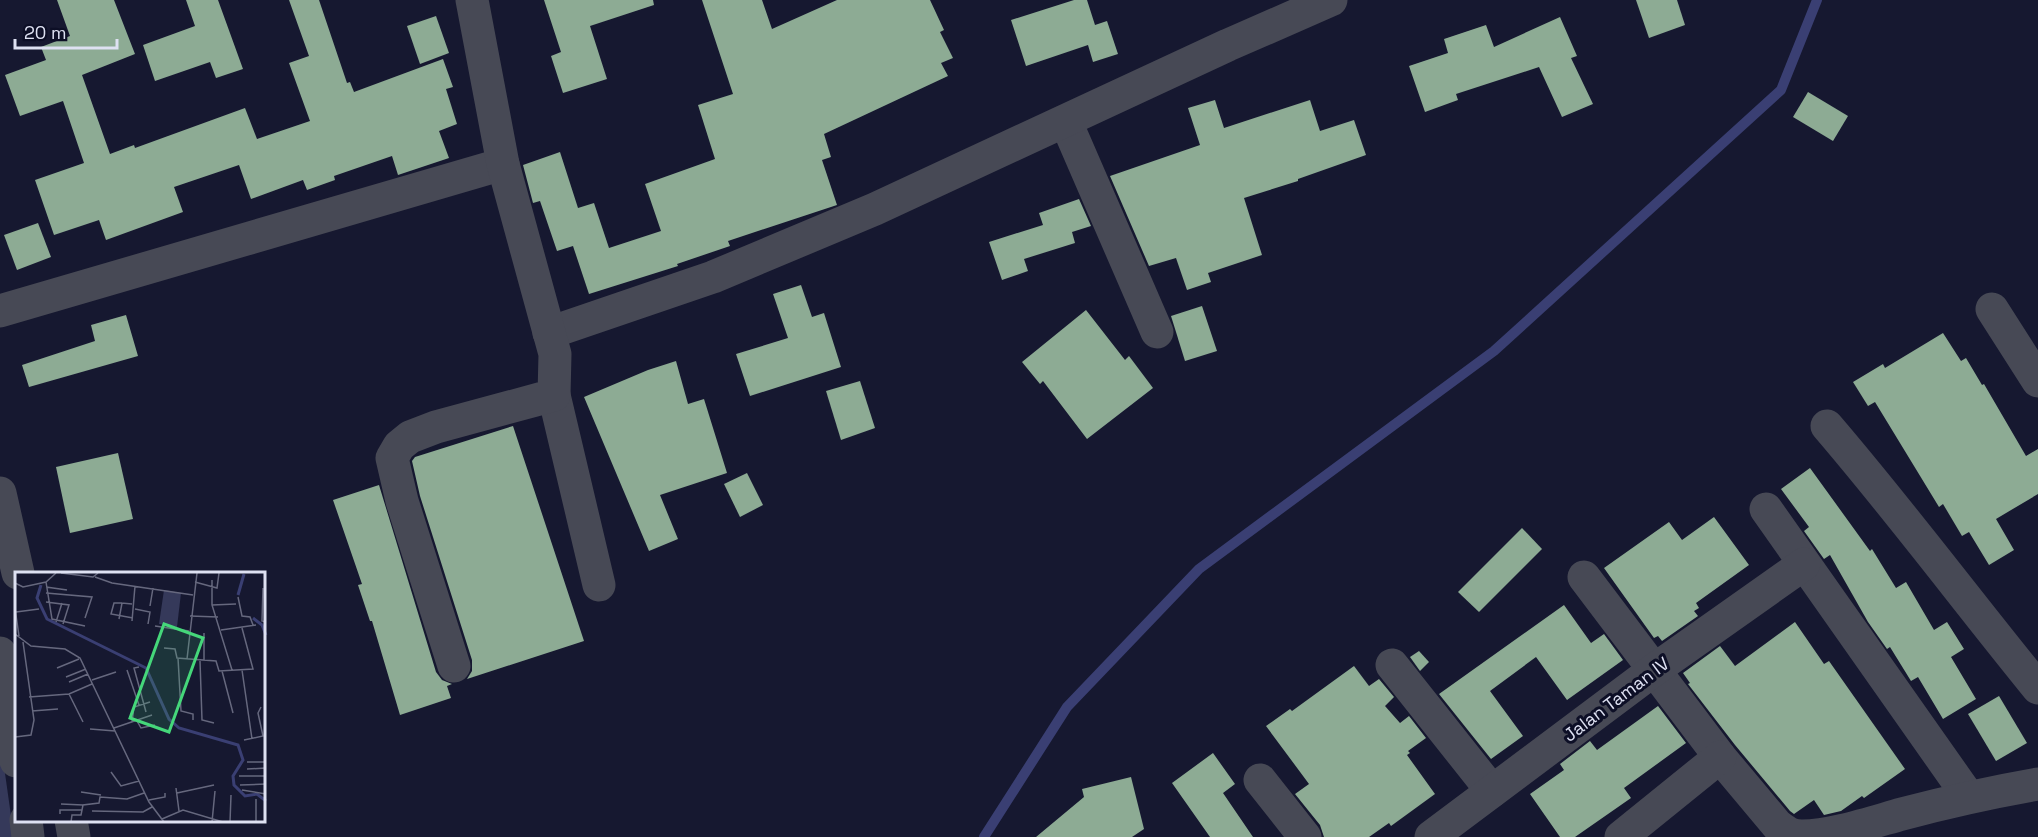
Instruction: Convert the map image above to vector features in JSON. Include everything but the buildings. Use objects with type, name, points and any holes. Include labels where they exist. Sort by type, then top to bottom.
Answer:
[{"type":"street","points":[[472,0],[503,164],[555,354],[554,395],[599,585]]},
{"type":"street","points":[[549,333],[713,277],[875,209],[1228,45],[1331,0]]},
{"type":"street","points":[[1066,122],[1158,332]]},
{"type":"street","points":[[0,311],[503,164]]},
{"type":"street","points":[[1992,309],[2038,381]]},
{"type":"street","points":[[454,666],[402,501],[392,458],[399,446],[410,437],[436,427],[554,395]]},
{"type":"street","points":[[1827,426],[1887,496],[1962,596],[2038,688]]},
{"type":"street","points":[[0,493],[18,572]]},
{"type":"street","points":[[1766,508],[1968,796]]},
{"type":"street","name":"Jalan Taman IV","points":[[1431,837],[1654,670],[1804,564]]},
{"type":"street","points":[[1584,576],[1720,757],[1777,825],[1788,834],[1803,836],[1844,829],[1968,796],[2038,784]]},
{"type":"street","points":[[0,653],[15,754]]},
{"type":"street","points":[[1392,665],[1492,791]]},
{"type":"street","points":[[1621,837],[1720,757]]},
{"type":"street","points":[[1260,780],[1305,837]]},
{"type":"street","points":[[26,822],[28,837]]},
{"type":"street","points":[[71,822],[74,837]]},
{"type":"shaded area","points":[[0,738],[14,837],[0,837]]},
{"type":"waterway","points":[[984,837],[1067,707],[1199,569],[1494,351],[1781,90],[1817,0]]}]
